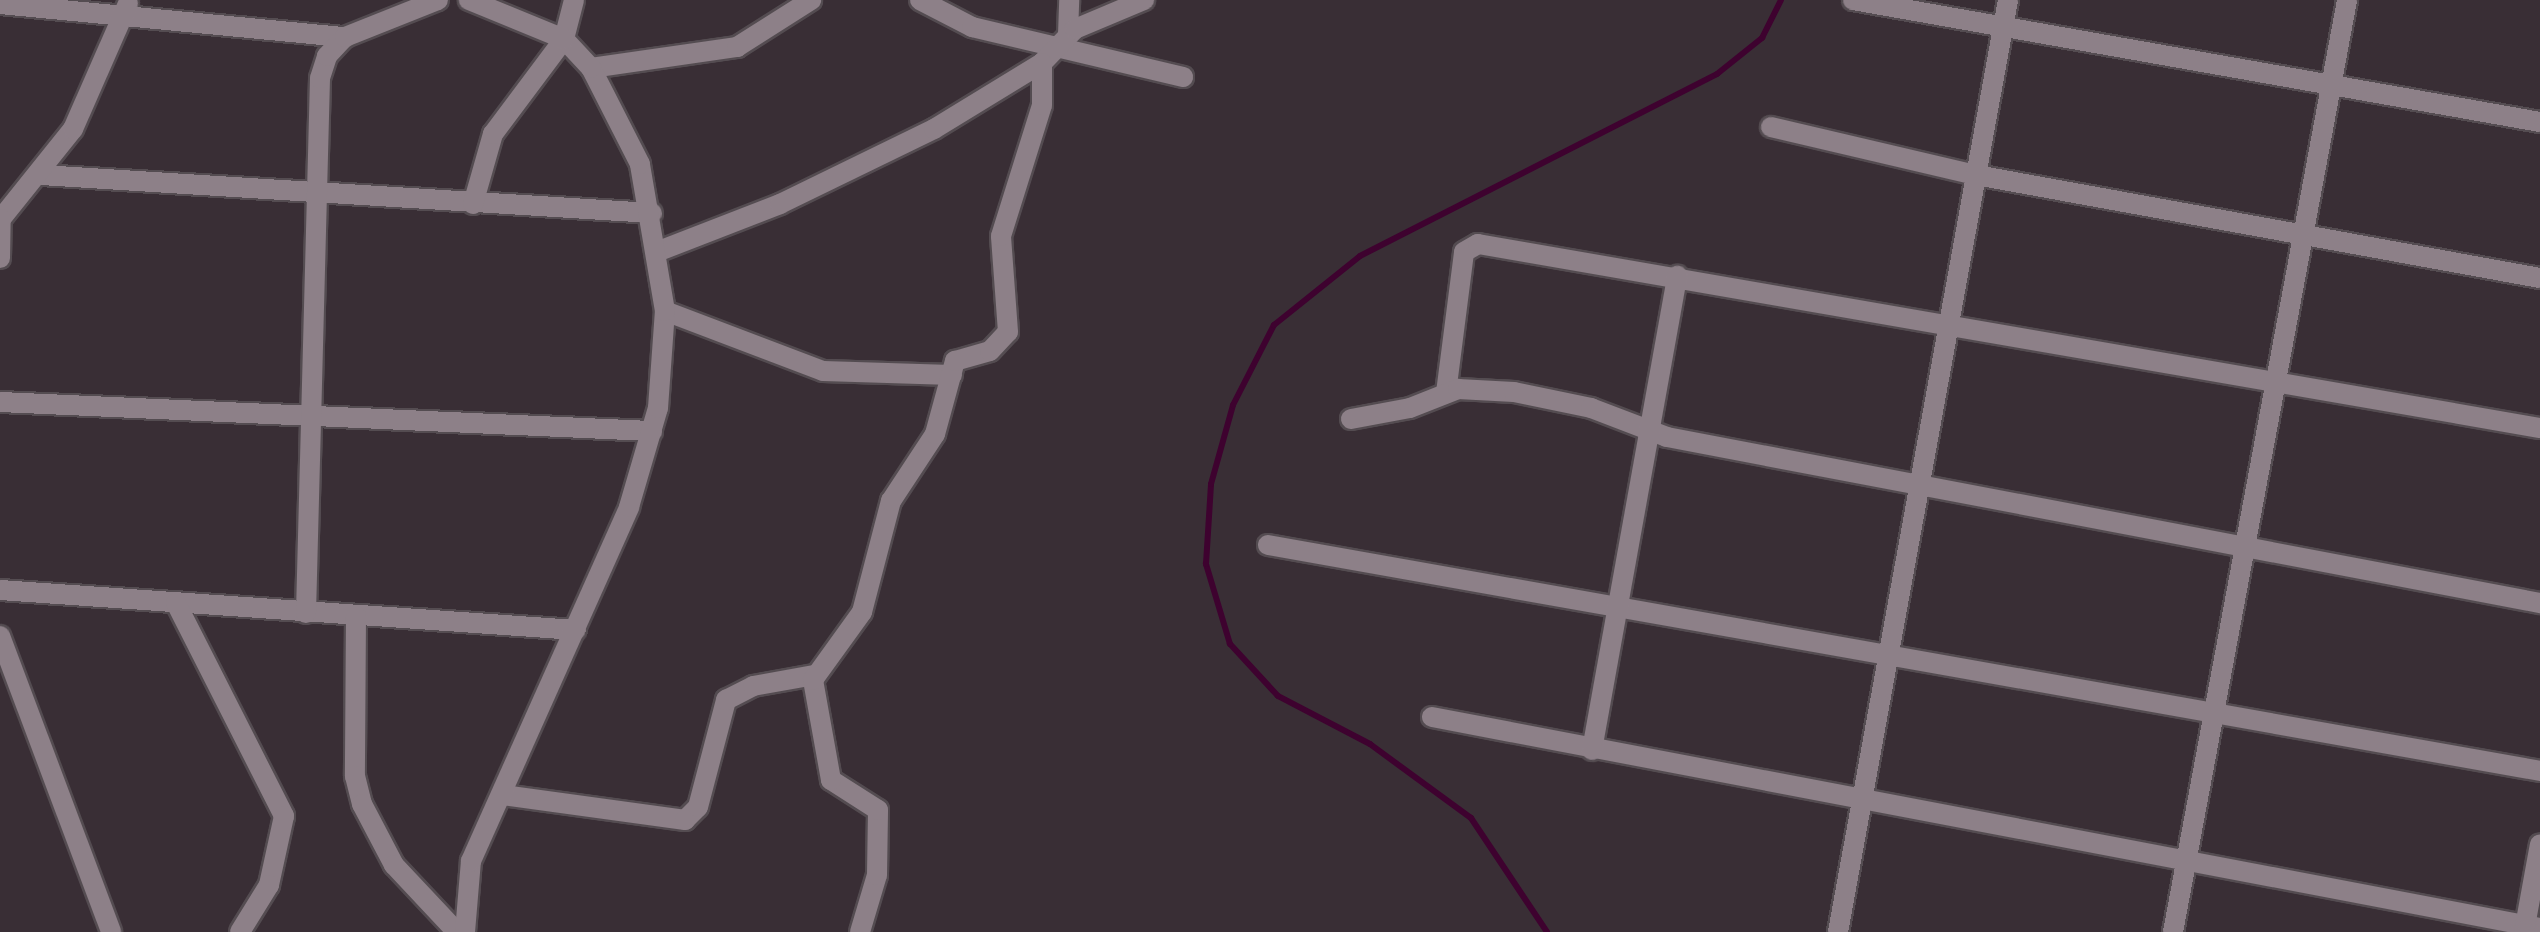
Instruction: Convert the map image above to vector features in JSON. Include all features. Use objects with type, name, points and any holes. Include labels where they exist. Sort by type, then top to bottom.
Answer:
[{"type":"street","points":[[0,4],[127,7],[345,37],[438,0]]},
{"type":"street","points":[[465,932],[467,875],[609,560],[652,431],[665,311],[659,251],[640,164],[591,68],[564,39],[469,0]]},
{"type":"street","points":[[473,204],[493,134],[564,39],[574,0]]},
{"type":"street","points":[[591,68],[737,47],[811,0]]},
{"type":"street","points":[[920,0],[972,27],[1064,39],[1183,77]]},
{"type":"street","points":[[1064,39],[1069,0]]},
{"type":"street","points":[[659,251],[873,160],[1042,63],[1064,39],[1144,0]]},
{"type":"street","points":[[1853,0],[2540,122]]},
{"type":"street","points":[[1838,932],[1859,800],[2008,0]]},
{"type":"street","points":[[2173,932],[2347,0]]},
{"type":"street","points":[[0,258],[1,219],[41,175],[73,129],[127,7]]},
{"type":"street","points":[[306,613],[314,412],[320,78],[345,37]]},
{"type":"street","points":[[860,932],[877,875],[878,810],[831,780],[818,733],[815,675],[862,612],[891,501],[935,434],[957,358],[990,351],[1008,332],[1001,236],[1042,105],[1042,63]]},
{"type":"street","points":[[1771,127],[1976,175],[2540,278]]},
{"type":"street","points":[[41,175],[318,197],[652,213]]},
{"type":"street","points":[[1446,393],[1468,245],[1677,276],[2540,428]]},
{"type":"street","points":[[1592,750],[1677,276]]},
{"type":"street","points":[[665,311],[823,371],[952,375]]},
{"type":"street","points":[[1351,419],[1446,393],[1514,392],[1591,408],[1649,432],[2540,603]]},
{"type":"street","points":[[0,402],[314,412],[652,431]]},
{"type":"street","points":[[1268,545],[1887,650],[2540,771]]},
{"type":"street","points":[[0,590],[576,630]]},
{"type":"street","points":[[176,603],[284,816],[269,885],[240,932]]},
{"type":"street","points":[[356,616],[355,776],[362,804],[394,865],[457,932]]},
{"type":"street","points":[[0,636],[111,932]]},
{"type":"street","points":[[503,795],[685,820],[698,807],[726,700],[753,686],[815,675]]},
{"type":"street","points":[[1432,717],[2530,928],[2540,844]]},
{"type":"waterway","points":[[1547,932],[1471,818],[1370,744],[1278,696],[1230,644],[1206,564],[1211,484],[1233,405],[1274,325],[1360,256],[1717,74],[1762,38],[1781,0]]}]
